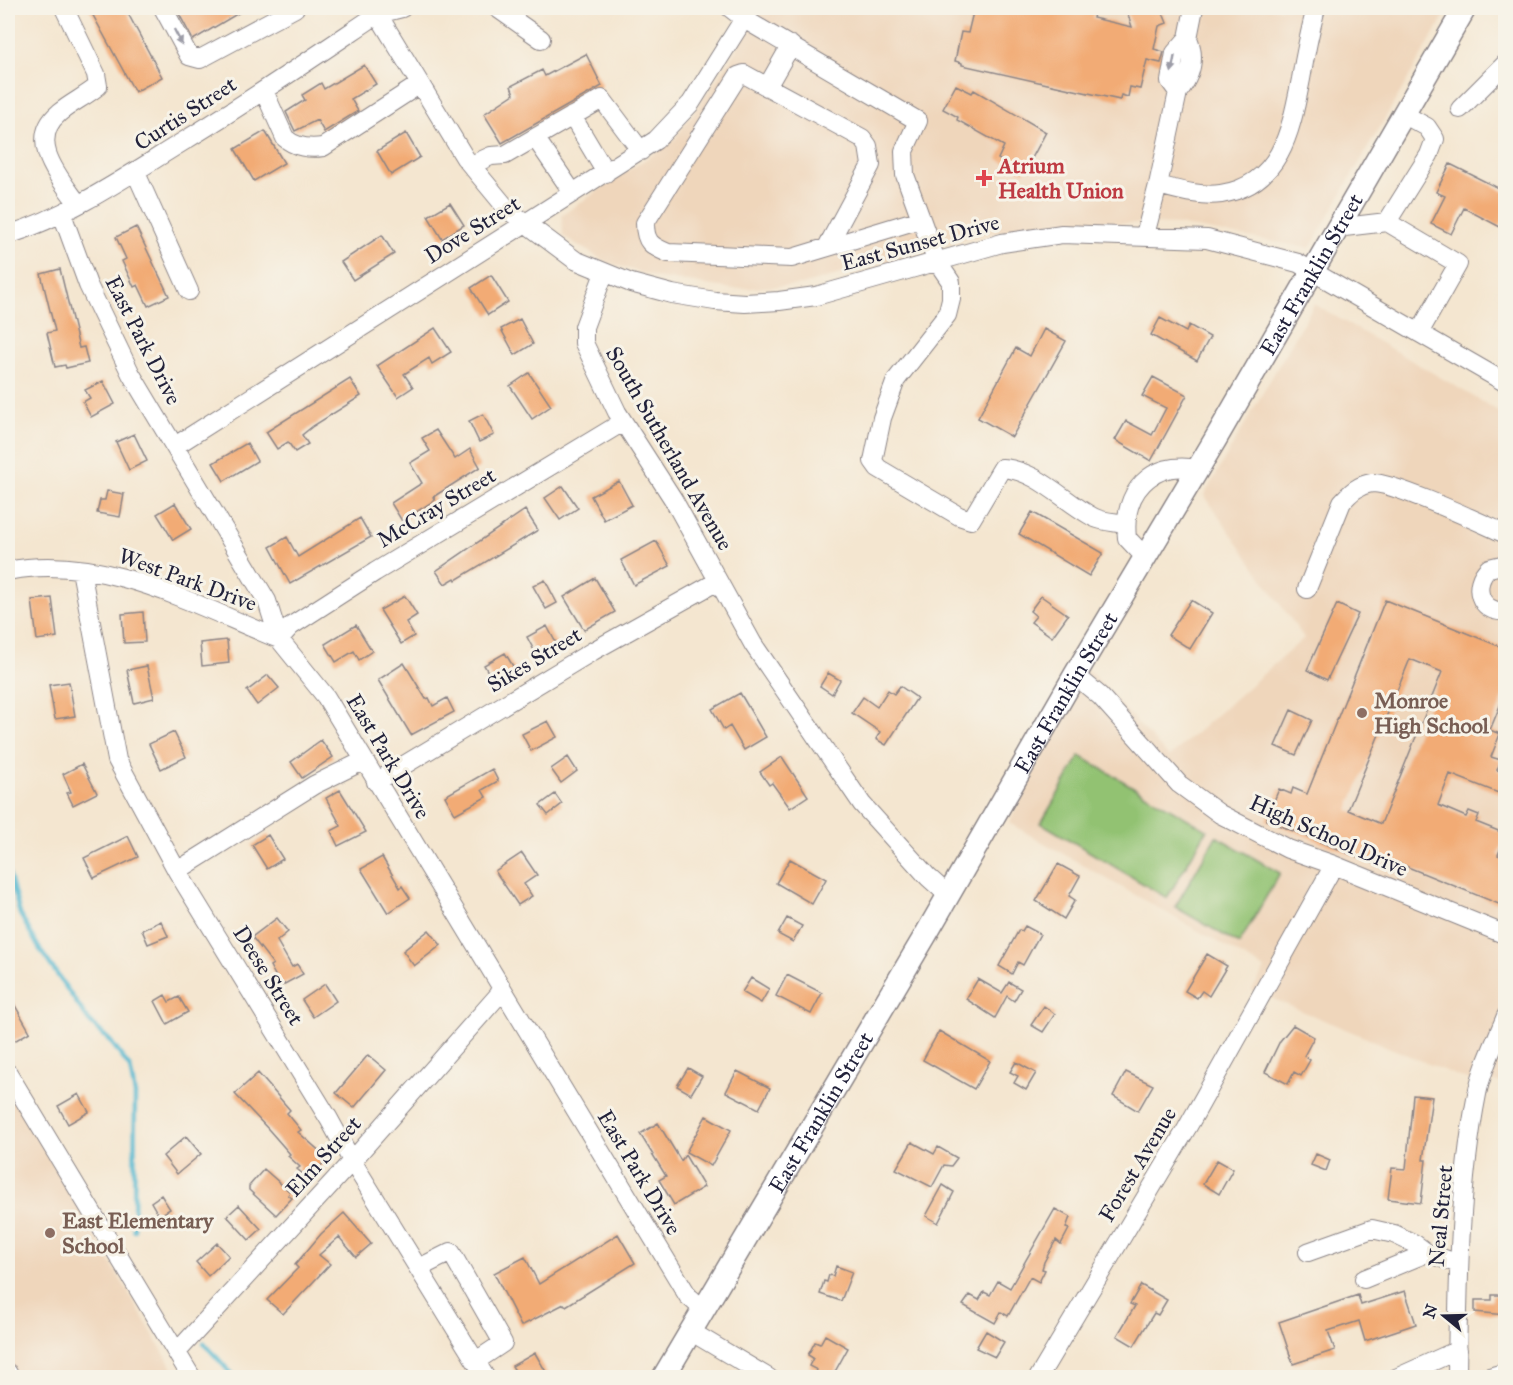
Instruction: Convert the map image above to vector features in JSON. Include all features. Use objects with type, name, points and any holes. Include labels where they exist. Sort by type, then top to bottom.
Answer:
[{"type":"main road","name":"East Franklin Street","points":[[663,1377],[1197,469],[1403,114],[1461,9]]},
{"type":"street","points":[[64,8],[96,74],[98,86],[58,114],[48,127],[44,143],[50,164],[78,204]]},
{"type":"street","points":[[163,8],[189,56],[200,58],[292,8]]},
{"type":"street","points":[[402,8],[376,10],[471,165],[508,210],[575,260],[604,273]]},
{"type":"street","points":[[497,8],[541,39]]},
{"type":"street","points":[[1145,236],[1178,92],[1188,80],[1194,53],[1188,38],[1194,8]]},
{"type":"street","points":[[1158,185],[1195,193],[1220,194],[1251,183],[1274,162],[1289,133],[1316,8]]},
{"type":"street","name":"Curtis Street","points":[[8,236],[62,214],[136,173],[264,91],[376,10]]},
{"type":"street","points":[[742,11],[796,48],[918,122],[904,151],[905,176],[936,260],[951,282],[949,307],[947,315],[896,380],[882,418],[873,461],[878,468],[971,520],[1002,468],[1017,469],[1029,475],[1095,518],[1125,524]]},
{"type":"street","name":"Dove Street","points":[[175,446],[641,151],[668,129],[691,103],[742,11]]},
{"type":"street","points":[[772,89],[796,48]]},
{"type":"street","points":[[1461,109],[1506,63]]},
{"type":"street","points":[[826,247],[871,165],[868,146],[862,138],[772,89],[744,74],[738,76],[645,223],[645,236],[651,246],[668,253],[792,258],[826,247],[872,232],[891,230],[918,213]]},
{"type":"street","points":[[264,91],[285,138],[290,143],[313,148],[323,147],[420,84]]},
{"type":"street","points":[[471,165],[491,156],[504,155],[536,139],[602,99],[641,151]]},
{"type":"street","points":[[1387,222],[1429,155],[1435,139],[1427,127],[1403,114]]},
{"type":"street","points":[[572,116],[606,173]]},
{"type":"street","points":[[536,139],[573,194]]},
{"type":"street","points":[[136,173],[189,291]]},
{"type":"street","name":"East Park Drive","points":[[62,214],[88,285],[131,374],[267,601],[279,639],[326,697],[687,1296],[703,1309]]},
{"type":"street","points":[[1336,228],[1387,222],[1458,264],[1419,333]]},
{"type":"street","name":"East Sunset Drive","points":[[604,273],[672,294],[745,303],[816,296],[1002,243],[1062,234],[1207,239],[1281,258],[1311,270],[1506,384]]},
{"type":"street","name":"South Sutherland Avenue","points":[[604,273],[584,327],[584,343],[623,422],[668,491],[753,644],[862,804],[928,877],[948,895]]},
{"type":"street","name":"McCray Street","points":[[279,639],[291,626],[375,572],[623,422]]},
{"type":"street","points":[[1144,557],[1130,544],[1125,524],[1131,502],[1145,480],[1157,471],[1182,466],[1197,469]]},
{"type":"street","points":[[1307,589],[1342,502],[1350,492],[1361,486],[1372,483],[1393,487],[1506,534]]},
{"type":"street","points":[[1506,564],[1489,568],[1483,573],[1478,587],[1482,601],[1487,606],[1493,610],[1506,611]]},
{"type":"street","name":"West Park Drive","points":[[8,571],[36,565],[113,574],[212,610],[279,639]]},
{"type":"street","name":"Deese Street","points":[[81,570],[117,760],[177,871],[329,1119],[351,1161],[486,1377]]},
{"type":"street","name":"Sikes Street","points":[[376,782],[593,651],[718,580]]},
{"type":"street","name":"High School Drive","points":[[1075,675],[1100,696],[1156,760],[1189,792],[1220,813],[1288,849],[1334,865],[1506,935]]},
{"type":"street","points":[[177,871],[314,785],[363,761]]},
{"type":"street","name":"Forest Avenue","points":[[1038,1377],[1187,1128],[1334,865]]},
{"type":"street","name":"Elm Street","points":[[177,1352],[502,991]]},
{"type":"street","name":"Neal Street","points":[[1457,1377],[1459,1264],[1471,1134],[1478,1091],[1497,1064],[1506,1016]]},
{"type":"street","points":[[8,1073],[192,1377]]},
{"type":"street","points":[[1308,1252],[1372,1228],[1415,1244],[1427,1253],[1459,1264]]},
{"type":"street","points":[[419,1268],[451,1252],[503,1343],[476,1361]]},
{"type":"street","points":[[1364,1279],[1427,1253]]},
{"type":"street","points":[[690,1331],[769,1377]]},
{"type":"street","points":[[1396,1377],[1458,1350]]},
{"type":"street","points":[[1486,1377],[1506,1372]]},
{"type":"street","points":[[8,1373],[10,1377]]},
{"type":"shaded area","name":"Atrium Health Union","points":[[760,8],[1449,8],[1310,248],[1180,225],[1070,221],[1024,226],[950,242],[802,285],[733,289],[655,277],[604,261],[563,236],[562,215],[674,140],[729,62]]},
{"type":"shaded area","name":"Monroe High School","points":[[1314,304],[1505,415],[1505,1083],[1467,1080],[1252,990],[1265,969],[1009,823],[1087,668],[1169,757],[1304,638],[1204,495]]},
{"type":"shaded area","name":"East Elementary School","points":[[8,1089],[178,1377],[8,1377]]},
{"type":"green space","points":[[1080,756],[1207,830],[1167,898],[1041,823]]},
{"type":"green space","points":[[1216,836],[1280,873],[1239,944],[1175,907]]},
{"type":"building","points":[[89,8],[125,8],[162,77],[135,92]]},
{"type":"building","points":[[176,8],[247,8],[193,40]]},
{"type":"building","points":[[974,8],[1095,8],[1093,18],[1132,27],[1126,8],[1161,8],[1167,23],[1159,26],[1154,49],[1164,52],[1161,63],[1147,60],[1140,89],[1130,87],[1128,97],[1121,95],[1120,100],[962,65],[955,61],[961,32],[968,33]]},
{"type":"building","points":[[586,54],[602,86],[502,143],[484,114],[514,94],[511,86],[542,70],[545,76]]},
{"type":"building","points":[[364,65],[376,84],[351,99],[358,111],[324,132],[317,120],[295,131],[286,112],[305,100],[302,95],[321,83],[324,89]]},
{"type":"building","points":[[956,85],[972,93],[974,90],[1046,132],[1024,173],[998,159],[1004,146],[957,120],[958,117],[943,109]]},
{"type":"building","points":[[265,131],[284,163],[254,181],[235,149]]},
{"type":"building","points":[[406,133],[420,157],[391,175],[377,151]]},
{"type":"building","points":[[1450,164],[1506,192],[1506,215],[1500,227],[1464,208],[1451,234],[1431,224],[1445,196],[1436,192]]},
{"type":"building","points":[[450,203],[464,225],[442,239],[428,216]]},
{"type":"building","points":[[136,227],[169,296],[148,306],[138,285],[134,287],[122,261],[126,259],[116,237]]},
{"type":"building","points":[[382,235],[394,254],[353,280],[341,262]]},
{"type":"building","points":[[60,269],[79,348],[84,347],[88,363],[66,368],[65,365],[55,367],[47,333],[55,331],[41,274]]},
{"type":"building","points":[[491,275],[508,302],[488,315],[471,288]]},
{"type":"building","points":[[1160,318],[1186,332],[1189,325],[1210,337],[1197,361],[1151,335]]},
{"type":"building","points":[[520,319],[533,344],[515,355],[501,329]]},
{"type":"building","points":[[435,328],[451,352],[432,364],[429,358],[404,374],[413,387],[398,397],[377,366]]},
{"type":"building","points":[[1044,329],[1066,341],[1012,437],[978,418],[1016,348],[1030,356]]},
{"type":"building","points":[[529,373],[551,406],[532,419],[510,386]]},
{"type":"building","points":[[1153,377],[1187,395],[1151,461],[1115,440],[1126,421],[1152,435],[1166,408],[1142,396]]},
{"type":"building","points":[[350,379],[361,396],[302,435],[308,444],[295,452],[288,442],[277,449],[266,432]]},
{"type":"building","points":[[103,381],[115,404],[91,417],[83,402],[90,398],[85,390]]},
{"type":"building","points":[[483,414],[494,435],[479,442],[469,421]]},
{"type":"building","points":[[436,430],[455,459],[470,449],[480,467],[433,497],[435,500],[402,521],[391,503],[422,483],[410,463],[430,451],[422,438]]},
{"type":"building","points":[[134,434],[147,461],[129,470],[116,442]]},
{"type":"building","points":[[247,443],[257,461],[224,481],[213,463]]},
{"type":"building","points":[[619,481],[632,505],[604,520],[591,496]]},
{"type":"building","points":[[563,486],[578,508],[560,520],[545,498]]},
{"type":"building","points":[[107,491],[124,494],[120,517],[97,513],[100,500],[105,500]]},
{"type":"building","points":[[175,503],[191,529],[173,540],[157,514]]},
{"type":"building","points":[[525,510],[538,530],[456,580],[455,578],[445,584],[436,571]]},
{"type":"building","points":[[1032,512],[1103,553],[1089,576],[1019,534]]},
{"type":"building","points":[[360,518],[371,537],[290,584],[270,547],[287,537],[298,557]]},
{"type":"building","points":[[656,541],[670,566],[634,585],[621,560]]},
{"type":"building","points":[[595,578],[615,612],[584,630],[564,597]]},
{"type":"building","points":[[545,580],[557,603],[546,609],[533,586]]},
{"type":"building","points":[[405,596],[417,615],[406,622],[414,636],[401,644],[380,610]]},
{"type":"building","points":[[1041,596],[1068,615],[1052,637],[1031,622],[1036,616],[1030,611]]},
{"type":"building","points":[[52,598],[57,637],[37,640],[32,600]]},
{"type":"building","points":[[1191,600],[1212,613],[1190,649],[1168,635]]},
{"type":"building","points":[[1385,600],[1506,649],[1506,691],[1490,730],[1500,734],[1491,757],[1501,760],[1497,770],[1506,773],[1506,796],[1450,774],[1438,805],[1466,817],[1469,811],[1479,815],[1476,822],[1506,834],[1498,855],[1506,858],[1506,907],[1398,863],[1395,872],[1266,820],[1279,789],[1291,794],[1293,788],[1307,794]],"holes":[[[1410,659],[1442,672],[1381,824],[1348,810]]]},
{"type":"building","points":[[1337,604],[1358,614],[1327,680],[1307,670]]},
{"type":"building","points":[[143,612],[145,642],[124,643],[122,614]]},
{"type":"building","points":[[356,625],[372,651],[359,660],[354,651],[336,662],[325,644]]},
{"type":"building","points":[[547,626],[557,645],[537,656],[527,637]]},
{"type":"building","points":[[227,640],[229,663],[202,666],[200,643]]},
{"type":"building","points":[[505,653],[516,671],[495,684],[484,665]]},
{"type":"building","points":[[404,663],[426,699],[429,698],[433,706],[447,698],[454,712],[411,735],[378,680]]},
{"type":"building","points":[[147,666],[154,698],[134,703],[127,670]]},
{"type":"building","points":[[828,673],[840,680],[832,694],[820,686]]},
{"type":"building","points":[[268,675],[279,688],[257,705],[247,691]]},
{"type":"building","points":[[69,682],[75,716],[55,719],[49,685]]},
{"type":"building","points":[[900,686],[917,698],[886,745],[876,739],[880,732],[852,713],[863,697],[877,707],[888,690],[894,694]]},
{"type":"building","points":[[740,693],[766,737],[744,750],[730,726],[724,730],[712,709]]},
{"type":"building","points":[[1291,710],[1312,720],[1296,755],[1275,746]]},
{"type":"building","points":[[548,721],[557,737],[531,751],[522,734]]},
{"type":"building","points":[[174,732],[186,757],[161,769],[149,744]]},
{"type":"building","points":[[321,740],[333,757],[302,778],[291,762]]},
{"type":"building","points":[[568,757],[577,771],[561,783],[551,769]]},
{"type":"building","points":[[782,757],[808,796],[790,808],[772,783],[769,785],[760,772]]},
{"type":"building","points":[[82,764],[97,793],[73,805],[67,793],[71,792],[63,774]]},
{"type":"building","points":[[492,769],[498,781],[482,790],[486,797],[455,814],[445,796]]},
{"type":"building","points":[[340,790],[366,832],[338,846],[331,831],[341,826],[326,798]]},
{"type":"building","points":[[555,794],[562,804],[548,815],[540,805]]},
{"type":"building","points":[[268,835],[283,859],[267,869],[252,845]]},
{"type":"building","points":[[128,836],[138,857],[94,878],[84,858]]},
{"type":"building","points":[[522,853],[537,875],[524,884],[532,896],[518,905],[495,871]]},
{"type":"building","points":[[382,857],[400,888],[402,886],[410,898],[388,913],[361,869]]},
{"type":"building","points":[[790,859],[826,879],[812,904],[776,883]]},
{"type":"building","points":[[1058,864],[1080,876],[1069,896],[1075,900],[1064,919],[1036,901]]},
{"type":"building","points":[[277,918],[288,932],[277,941],[292,967],[297,964],[303,974],[281,986],[270,966],[273,964],[252,937]]},
{"type":"building","points":[[787,918],[802,926],[793,942],[778,934]]},
{"type":"building","points":[[161,921],[168,936],[148,944],[142,930]]},
{"type":"building","points":[[1025,926],[1040,934],[1023,965],[1018,962],[1012,974],[999,966],[1019,930],[1022,931]]},
{"type":"building","points":[[429,930],[441,945],[414,966],[403,951]]},
{"type":"building","points":[[1207,954],[1227,966],[1209,996],[1202,991],[1197,998],[1185,991]]},
{"type":"building","points":[[787,975],[822,993],[811,1014],[776,996]]},
{"type":"building","points":[[751,978],[769,989],[761,1003],[742,992]]},
{"type":"building","points":[[978,979],[1002,993],[1009,982],[1021,989],[1014,1001],[1007,996],[995,1018],[966,999]]},
{"type":"building","points":[[325,984],[336,1001],[313,1017],[302,1000]]},
{"type":"building","points":[[8,993],[30,1032],[11,1043],[8,1037]]},
{"type":"building","points":[[165,995],[169,1002],[179,997],[188,1012],[167,1024],[155,1001]]},
{"type":"building","points":[[1044,1006],[1055,1014],[1043,1032],[1031,1025]]},
{"type":"building","points":[[1293,1025],[1314,1037],[1304,1056],[1310,1060],[1301,1076],[1294,1072],[1288,1084],[1265,1072],[1280,1041]]},
{"type":"building","points":[[939,1031],[990,1061],[974,1089],[923,1060]]},
{"type":"building","points":[[368,1055],[386,1070],[354,1108],[336,1093]]},
{"type":"building","points":[[1016,1062],[1036,1073],[1026,1090],[1014,1083],[1018,1076],[1010,1072]]},
{"type":"building","points":[[688,1068],[702,1076],[691,1094],[677,1086]]},
{"type":"building","points":[[737,1071],[770,1088],[759,1109],[726,1092]]},
{"type":"building","points":[[1126,1072],[1153,1085],[1138,1111],[1113,1096]]},
{"type":"building","points":[[258,1073],[290,1110],[287,1113],[301,1130],[298,1132],[324,1155],[322,1158],[325,1161],[309,1179],[297,1169],[300,1167],[288,1156],[290,1154],[235,1094]]},
{"type":"building","points":[[79,1094],[89,1112],[68,1124],[58,1106]]},
{"type":"building","points":[[1413,1095],[1432,1097],[1423,1160],[1426,1160],[1421,1203],[1388,1199],[1392,1168],[1406,1169]]},
{"type":"building","points":[[706,1116],[731,1130],[711,1166],[686,1152]]},
{"type":"building","points":[[658,1123],[681,1161],[685,1155],[704,1187],[674,1205],[659,1180],[666,1176],[640,1134]]},
{"type":"building","points":[[186,1136],[201,1154],[177,1174],[163,1156]]},
{"type":"building","points":[[912,1142],[934,1154],[938,1147],[957,1158],[951,1166],[944,1165],[932,1187],[896,1169]]},
{"type":"building","points":[[1316,1154],[1330,1160],[1326,1171],[1311,1165]]},
{"type":"building","points":[[1217,1160],[1233,1169],[1219,1194],[1203,1184]]},
{"type":"building","points":[[264,1169],[290,1192],[288,1195],[292,1198],[276,1215],[249,1190],[249,1186]]},
{"type":"building","points":[[943,1185],[954,1192],[938,1223],[926,1216]]},
{"type":"building","points":[[161,1195],[170,1209],[159,1216],[151,1202]]},
{"type":"building","points":[[239,1205],[261,1229],[249,1240],[227,1216]]},
{"type":"building","points":[[1055,1209],[1070,1217],[1066,1228],[1069,1229],[1061,1244],[1056,1240],[1044,1262],[1042,1269],[1045,1270],[1039,1282],[1030,1277],[1008,1316],[1001,1312],[995,1323],[963,1305],[970,1295],[979,1300],[984,1292],[990,1295],[998,1281],[1010,1288]]},
{"type":"building","points":[[344,1213],[371,1244],[356,1257],[339,1237],[319,1255],[330,1264],[283,1314],[267,1300],[298,1268],[295,1265],[321,1234]]},
{"type":"building","points":[[618,1234],[635,1263],[566,1306],[564,1304],[521,1326],[494,1273],[525,1257],[539,1284]]},
{"type":"building","points":[[217,1243],[229,1256],[208,1276],[196,1262]]},
{"type":"building","points":[[836,1266],[852,1272],[841,1301],[820,1294],[824,1281],[827,1282],[829,1275],[833,1276]]},
{"type":"building","points":[[1141,1285],[1167,1300],[1158,1315],[1154,1313],[1134,1346],[1117,1336],[1135,1306],[1130,1304]]},
{"type":"building","points":[[1405,1291],[1416,1324],[1365,1341],[1359,1321],[1328,1331],[1335,1350],[1293,1364],[1279,1322],[1358,1295],[1361,1305]]},
{"type":"building","points":[[1492,1295],[1506,1295],[1506,1315],[1475,1312],[1475,1300],[1492,1300]]},
{"type":"building","points":[[986,1331],[1004,1342],[995,1357],[976,1348]]},
{"type":"building","points":[[825,1335],[848,1348],[832,1377],[813,1377],[817,1370],[809,1366],[813,1358],[808,1355],[815,1342],[820,1344]]},
{"type":"building","points":[[535,1353],[549,1377],[519,1377],[512,1366]]},
{"type":"waterway","points":[[8,156],[12,217]]},
{"type":"waterway","points":[[8,339],[11,254]]},
{"type":"waterway","points":[[8,870],[20,914],[39,948],[89,1021],[111,1042],[130,1068],[135,1094],[134,1230]]},
{"type":"waterway","points":[[204,1343],[235,1378]]},
{"type":"place","name":"Atrium Health Union","points":[[984,178]]},
{"type":"place","name":"Monroe High School","points":[[1362,713]]},
{"type":"place","name":"East Elementary School","points":[[50,1233]]}]
